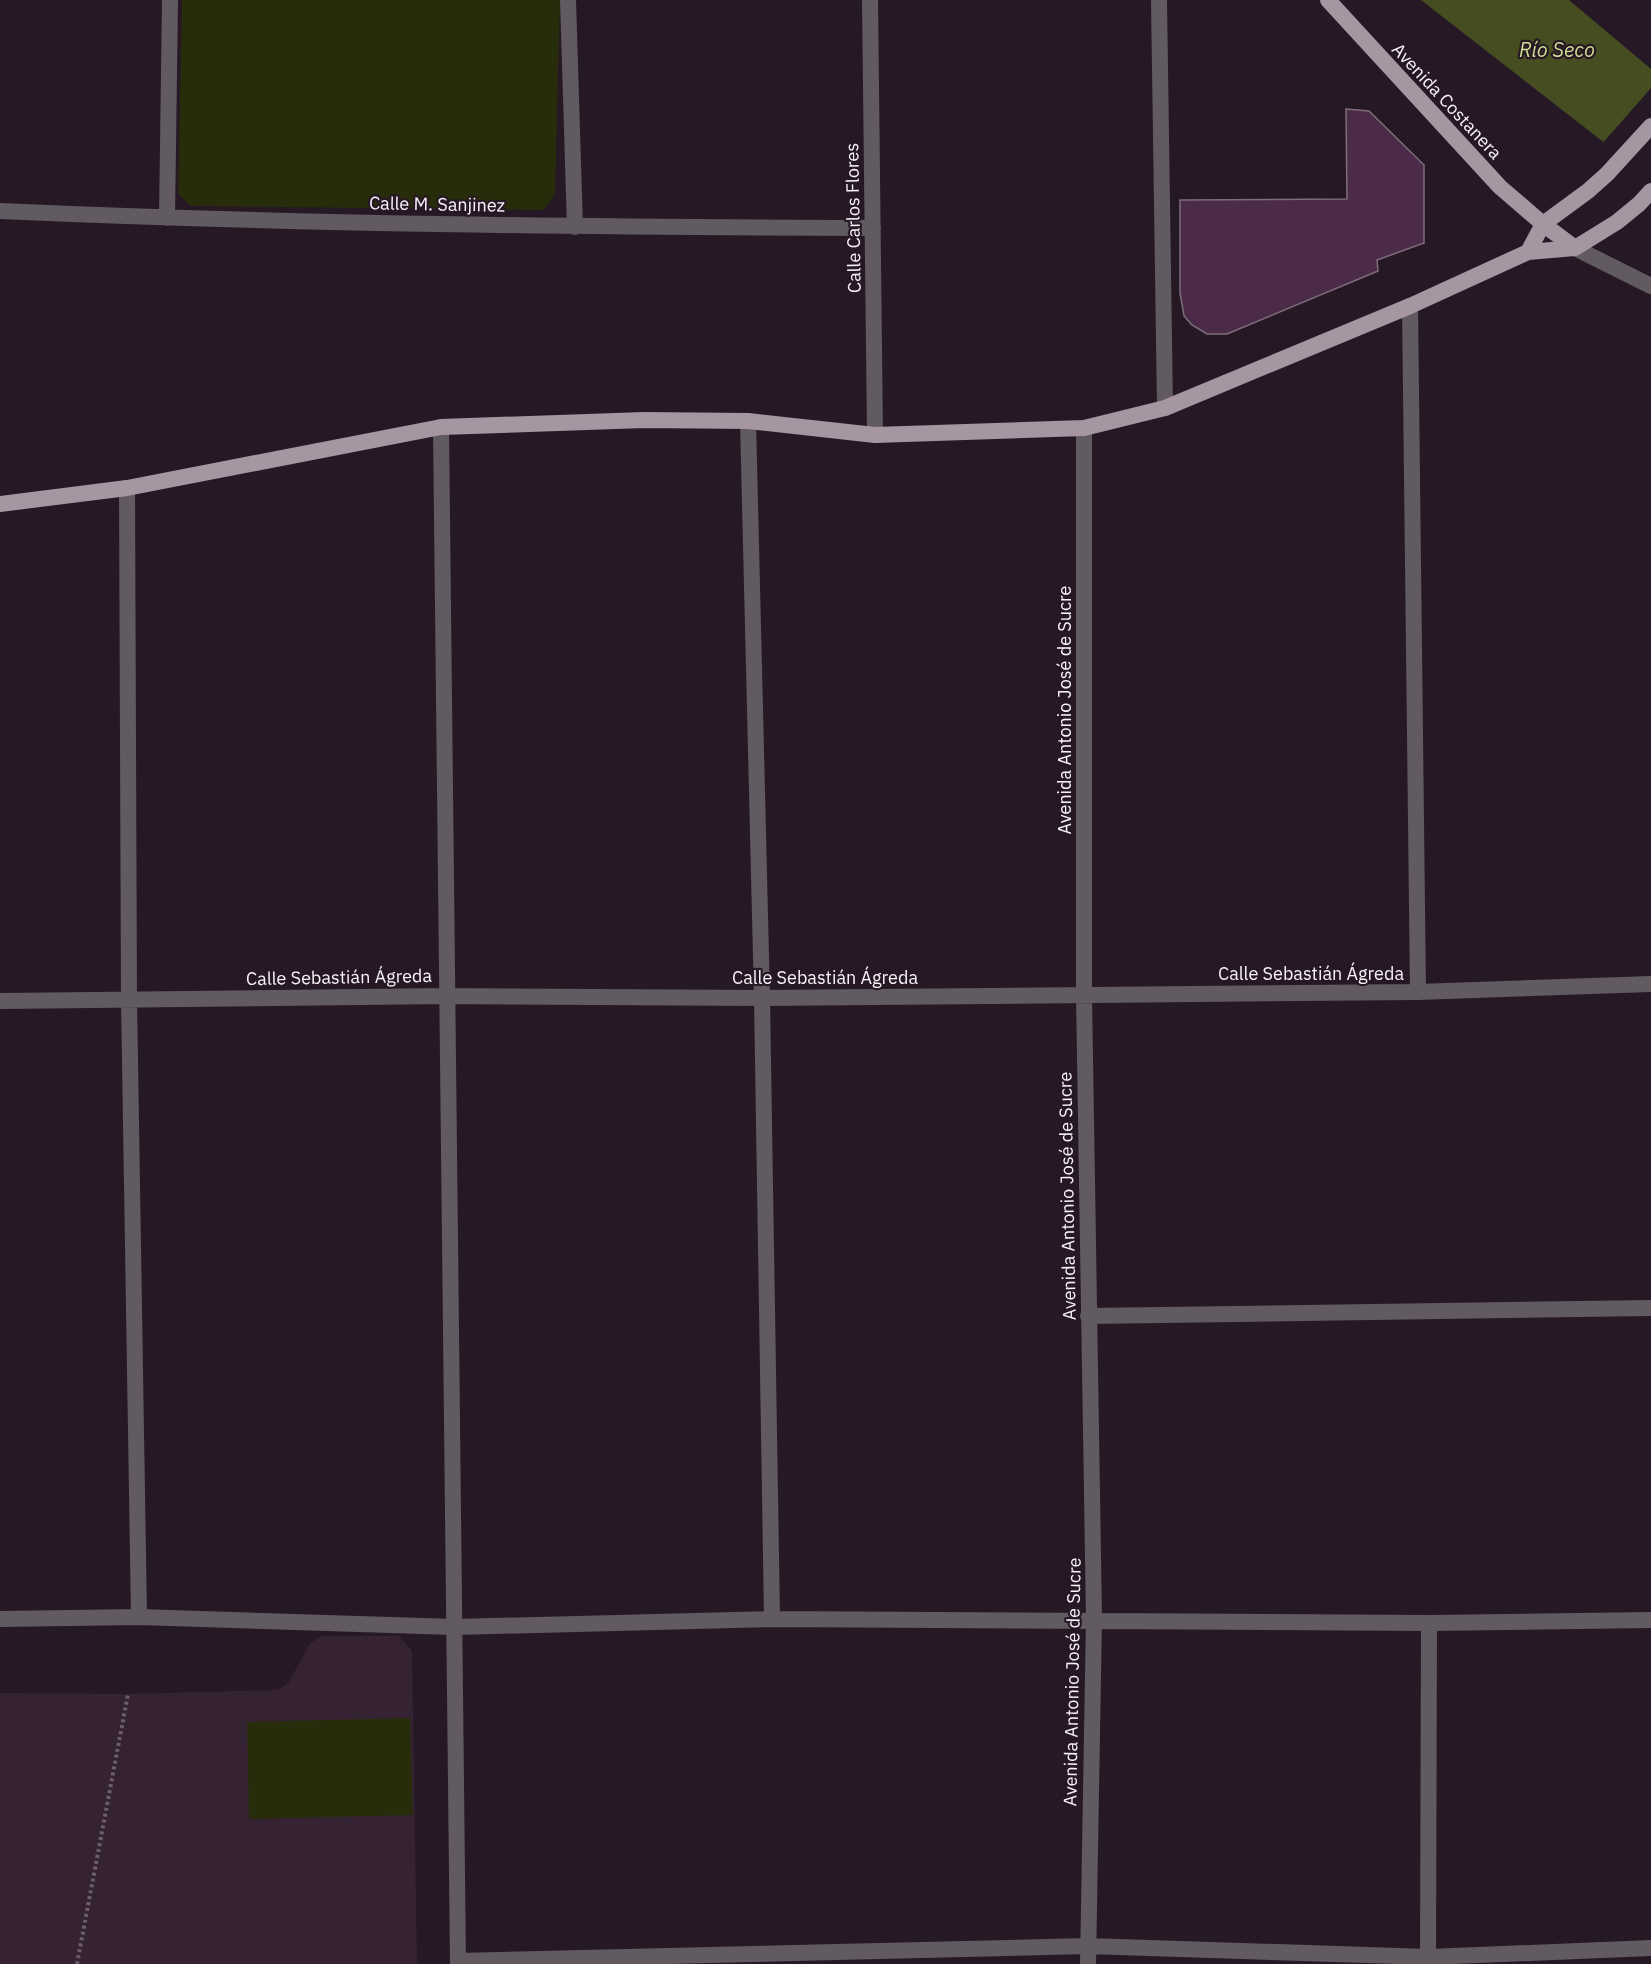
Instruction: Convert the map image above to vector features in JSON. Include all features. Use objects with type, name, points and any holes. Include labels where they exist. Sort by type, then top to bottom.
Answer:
[{"type":"main road","name":"Avenida Costanera","points":[[1328,0],[1500,187],[1575,248]]},
{"type":"main road","points":[[1528,252],[1543,224],[1588,191],[1651,126]]},
{"type":"main road","points":[[0,504],[127,488],[441,427],[645,420],[748,421],[875,435],[1084,428],[1165,408],[1410,306],[1528,252],[1575,248],[1617,222],[1651,191]]},
{"type":"street","points":[[167,218],[170,0]]},
{"type":"street","points":[[568,0],[575,227]]},
{"type":"street","name":"Calle Carlos Flores","points":[[870,0],[875,435]]},
{"type":"street","points":[[1159,0],[1165,408]]},
{"type":"street","name":"Calle M. Sanjinez","points":[[0,211],[167,218],[575,227],[873,228]]},
{"type":"street","points":[[1575,248],[1651,286]]},
{"type":"street","points":[[1410,306],[1418,992]]},
{"type":"street","points":[[748,421],[762,998],[772,1619]]},
{"type":"street","points":[[441,427],[458,1962],[1088,1946],[1428,1960],[1577,1957],[1651,1948]]},
{"type":"street","name":"Avenida Antonio José de Sucre","points":[[1084,428],[1084,994],[1094,1619],[1088,1964]]},
{"type":"street","points":[[127,488],[129,999],[139,1617]]},
{"type":"street","name":"Calle Sebastián Ágreda","points":[[0,1001],[447,996],[762,998],[1418,992],[1651,984]]},
{"type":"street","points":[[1088,1316],[1651,1308]]},
{"type":"street","points":[[0,1619],[139,1617],[455,1627],[772,1619],[1094,1619],[1429,1623],[1651,1620]]},
{"type":"street","points":[[1428,1960],[1429,1623]]},
{"type":"path","points":[[77,1964],[128,1694]]},
{"type":"shaded area","points":[[182,0],[560,0],[555,194],[544,210],[190,206],[178,193]]},
{"type":"shaded area","points":[[322,1636],[399,1636],[412,1651],[417,1964],[0,1964],[0,1693],[128,1694],[278,1690],[289,1682],[310,1643]]},
{"type":"shaded area","points":[[410,1718],[413,1815],[249,1819],[247,1722]]},
{"type":"water","name":"Río Seco","points":[[1421,0],[1569,0],[1651,69],[1651,179]]},
{"type":"pier","points":[[1651,88],[1651,182],[1601,145]]},
{"type":"building","points":[[1346,109],[1369,111],[1424,165],[1424,243],[1377,260],[1378,271],[1227,334],[1207,334],[1192,325],[1184,316],[1180,293],[1180,200],[1347,199]]}]
